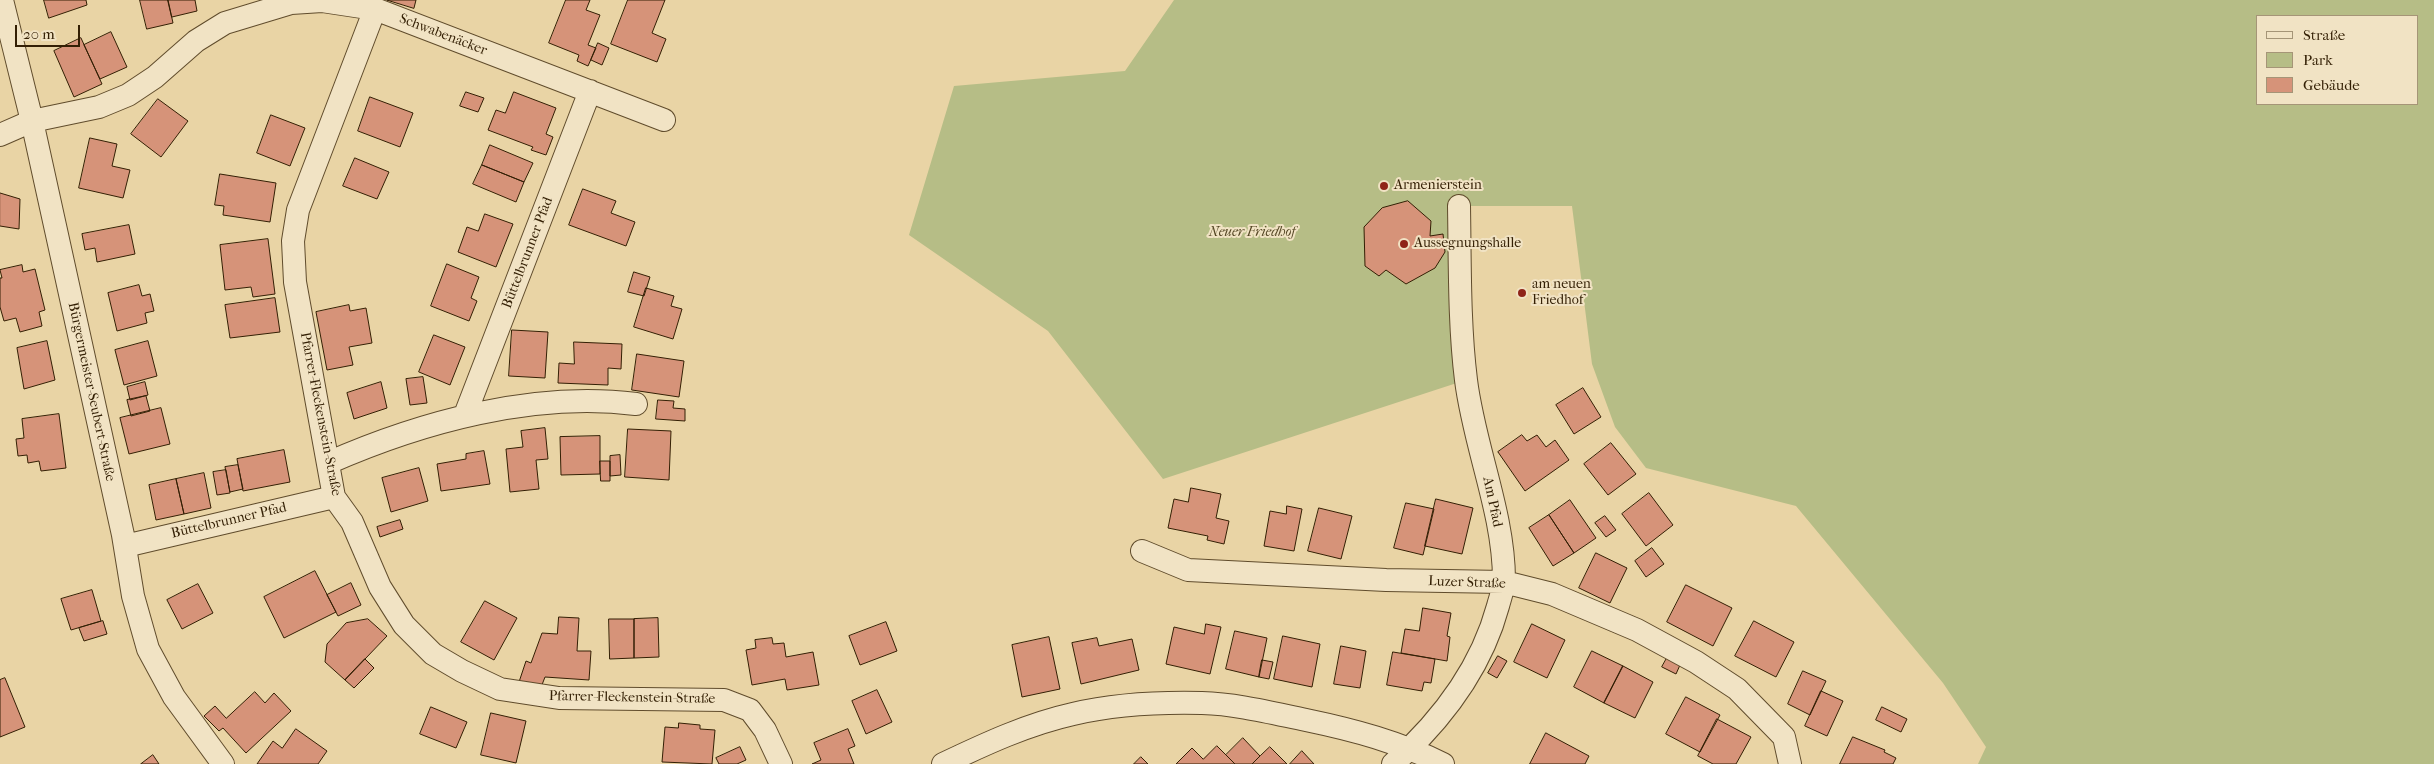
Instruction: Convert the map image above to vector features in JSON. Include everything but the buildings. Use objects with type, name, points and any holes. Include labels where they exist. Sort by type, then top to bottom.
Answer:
[{"type":"street","name":"Bürgermeister-Seubert-Straße","points":[[2,0],[32,121],[125,546],[133,596],[148,649],[174,697],[223,764]]},
{"type":"street","name":"Schwabenäcker","points":[[0,135],[32,121],[99,107],[128,94],[155,76],[196,41],[225,23],[291,3],[322,1],[375,8],[664,120]]},
{"type":"street","name":"Pfarrer-Fleckenstein-Straße","points":[[375,8],[298,210],[293,241],[295,282],[334,497],[352,522],[380,587],[404,624],[433,654],[454,667],[500,689],[559,698],[724,700],[750,710],[764,730],[781,764]]},
{"type":"street","name":"Büttelbrunner Pfad","points":[[466,415],[590,91]]},
{"type":"street","name":"Am Pfad","points":[[1393,764],[1411,748],[1473,672],[1491,630],[1504,582],[1500,543],[1466,380],[1459,206]]},
{"type":"street","points":[[328,463],[395,436],[466,415],[562,402],[600,400],[636,404]]},
{"type":"street","name":"Büttelbrunner Pfad","points":[[125,546],[334,497]]},
{"type":"street","name":"Luzer Straße","points":[[1142,551],[1188,570],[1386,580],[1504,582],[1552,594],[1598,613],[1696,662],[1737,689],[1784,737],[1790,764]]},
{"type":"street","points":[[943,764],[995,739],[1073,714],[1138,704],[1203,703],[1261,710],[1370,735],[1411,748],[1443,764]]},
{"type":"green space","name":"Neuer Friedhof","points":[[1174,0],[2434,0],[2434,764],[1978,764],[1986,747],[1943,683],[1796,506],[1646,468],[1615,427],[1592,364],[1572,206],[1459,206],[1466,380],[1163,479],[1048,331],[909,235],[954,86],[1125,71]]},
{"type":"place","name":"Armenierstein","points":[[1384,186]]},
{"type":"place","name":"Aussegnungshalle","points":[[1404,244]]},
{"type":"place","name":"am neuen Friedhof","points":[[1522,293]]}]
